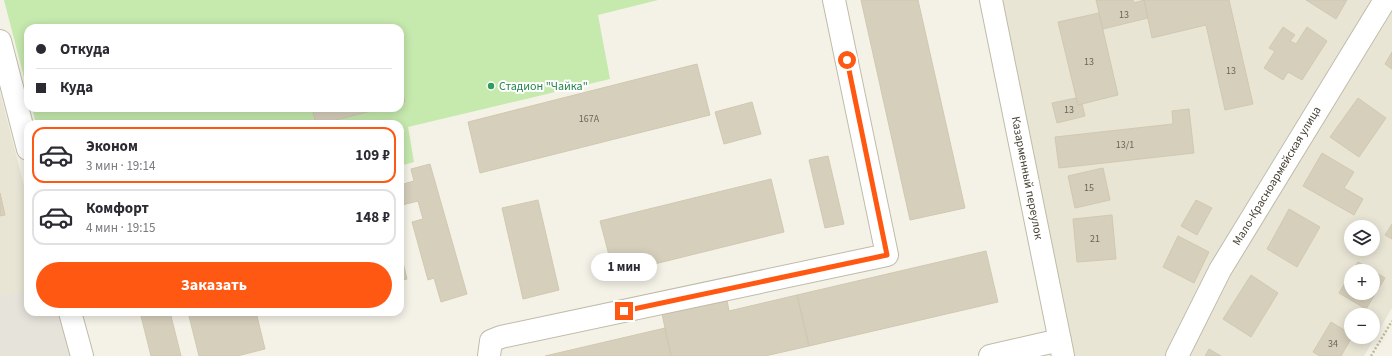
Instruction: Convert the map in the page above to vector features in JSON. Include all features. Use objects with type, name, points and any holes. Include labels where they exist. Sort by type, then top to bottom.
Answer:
[{"type":"street","points":[[490,356],[491,341],[501,337],[887,255],[834,0]]},
{"type":"street","name":"Казарменный переулок","points":[[991,0],[1062,348]]},
{"type":"street","name":"Мало-Красноармейская улица","points":[[1177,356],[1220,270],[1385,0]]},
{"type":"street","points":[[0,41],[24,134]]},
{"type":"street","points":[[71,316],[82,356]]},
{"type":"street","points":[[990,356],[1062,348]]},
{"type":"path","points":[[1371,356],[1392,321]]},
{"type":"shaded area","points":[[1000,0],[1392,0],[1392,308],[1380,329],[1380,308],[1344,308],[1344,344],[1371,344],[1364,356],[1074,356]]},
{"type":"shaded area","points":[[0,92],[24,185],[24,316],[25,316],[0,356]]},
{"type":"shaded area","points":[[24,292],[24,316],[69,316],[77,356],[0,356],[0,296]]},
{"type":"green space","name":"Стадион \"Чайка\"","points":[[4,0],[658,0],[598,15],[610,79],[408,127],[414,162],[404,165],[404,120],[35,120],[33,112],[404,112],[404,24],[24,24],[24,78]]},
{"type":"building","points":[[861,0],[918,0],[965,208],[910,220]]},
{"type":"building","points":[[1096,0],[1133,0],[1134,3],[1144,0],[1148,18],[1103,29]]},
{"type":"building","points":[[1144,0],[1229,0],[1253,104],[1225,110],[1206,25],[1152,38]]},
{"type":"building","points":[[1306,0],[1347,0],[1336,19]]},
{"type":"building","points":[[1099,13],[1118,95],[1078,105],[1058,22]]},
{"type":"building","points":[[1283,27],[1295,35],[1290,41],[1296,44],[1307,27],[1327,41],[1302,80],[1288,72],[1283,80],[1264,68],[1275,51],[1269,48]]},
{"type":"building","points":[[1392,52],[1392,69],[1385,64]]},
{"type":"building","points":[[697,64],[710,115],[480,173],[468,122]]},
{"type":"building","points":[[1076,98],[1078,105],[1082,104],[1085,116],[1057,123],[1052,103]]},
{"type":"building","points":[[1358,98],[1386,118],[1359,157],[1330,137]]},
{"type":"building","points":[[752,102],[761,134],[724,144],[715,112]]},
{"type":"building","points":[[1189,109],[1194,153],[1059,168],[1055,137],[1173,124],[1172,111]]},
{"type":"building","points":[[313,112],[367,112],[336,120],[315,120]]},
{"type":"building","points":[[1322,153],[1354,172],[1344,188],[1363,199],[1354,215],[1303,186]]},
{"type":"building","points":[[828,156],[844,224],[825,228],[809,160]]},
{"type":"building","points":[[430,164],[467,294],[441,302],[434,278],[428,280],[412,222],[423,219],[418,201],[404,204],[404,184],[414,181],[411,169]]},
{"type":"building","points":[[1103,168],[1110,200],[1075,208],[1068,176]]},
{"type":"building","points":[[771,179],[784,232],[614,274],[600,221]]},
{"type":"building","points":[[0,193],[5,215],[0,216]]},
{"type":"building","points":[[538,200],[559,290],[523,299],[502,208]]},
{"type":"building","points":[[1196,200],[1212,208],[1197,235],[1181,226]]},
{"type":"building","points":[[1289,209],[1320,227],[1297,267],[1267,249]]},
{"type":"building","points":[[1112,215],[1116,259],[1077,262],[1073,219]]},
{"type":"building","points":[[1392,224],[1392,239],[1385,235]]},
{"type":"building","points":[[1178,236],[1209,252],[1194,283],[1163,267]]},
{"type":"building","points":[[986,251],[998,302],[809,346],[797,295]]},
{"type":"building","points":[[404,267],[407,279],[404,280]]},
{"type":"building","points":[[1251,275],[1278,293],[1251,337],[1223,319]]},
{"type":"building","points":[[1380,275],[1385,278],[1380,286]]},
{"type":"building","points":[[1344,285],[1344,296],[1339,293]]},
{"type":"building","points":[[797,295],[809,346],[765,356],[671,356],[662,314],[727,300],[729,311]]},
{"type":"building","points":[[1351,300],[1372,300],[1367,308]]},
{"type":"building","points":[[141,316],[171,316],[181,356],[151,356]]},
{"type":"building","points":[[189,316],[257,316],[265,349],[237,356],[199,356]]},
{"type":"building","points":[[1331,322],[1344,330],[1344,344],[1348,344],[1341,356],[1320,356],[1313,352]]},
{"type":"building","points":[[665,328],[671,356],[545,356]]},
{"type":"building","points":[[1209,349],[1221,356],[1205,356]]},
{"type":"place","name":"Стадион \"Чайка\"","points":[[491,86]]},
{"type":"route","points":[[624,311],[887,255],[847,60]]}]
